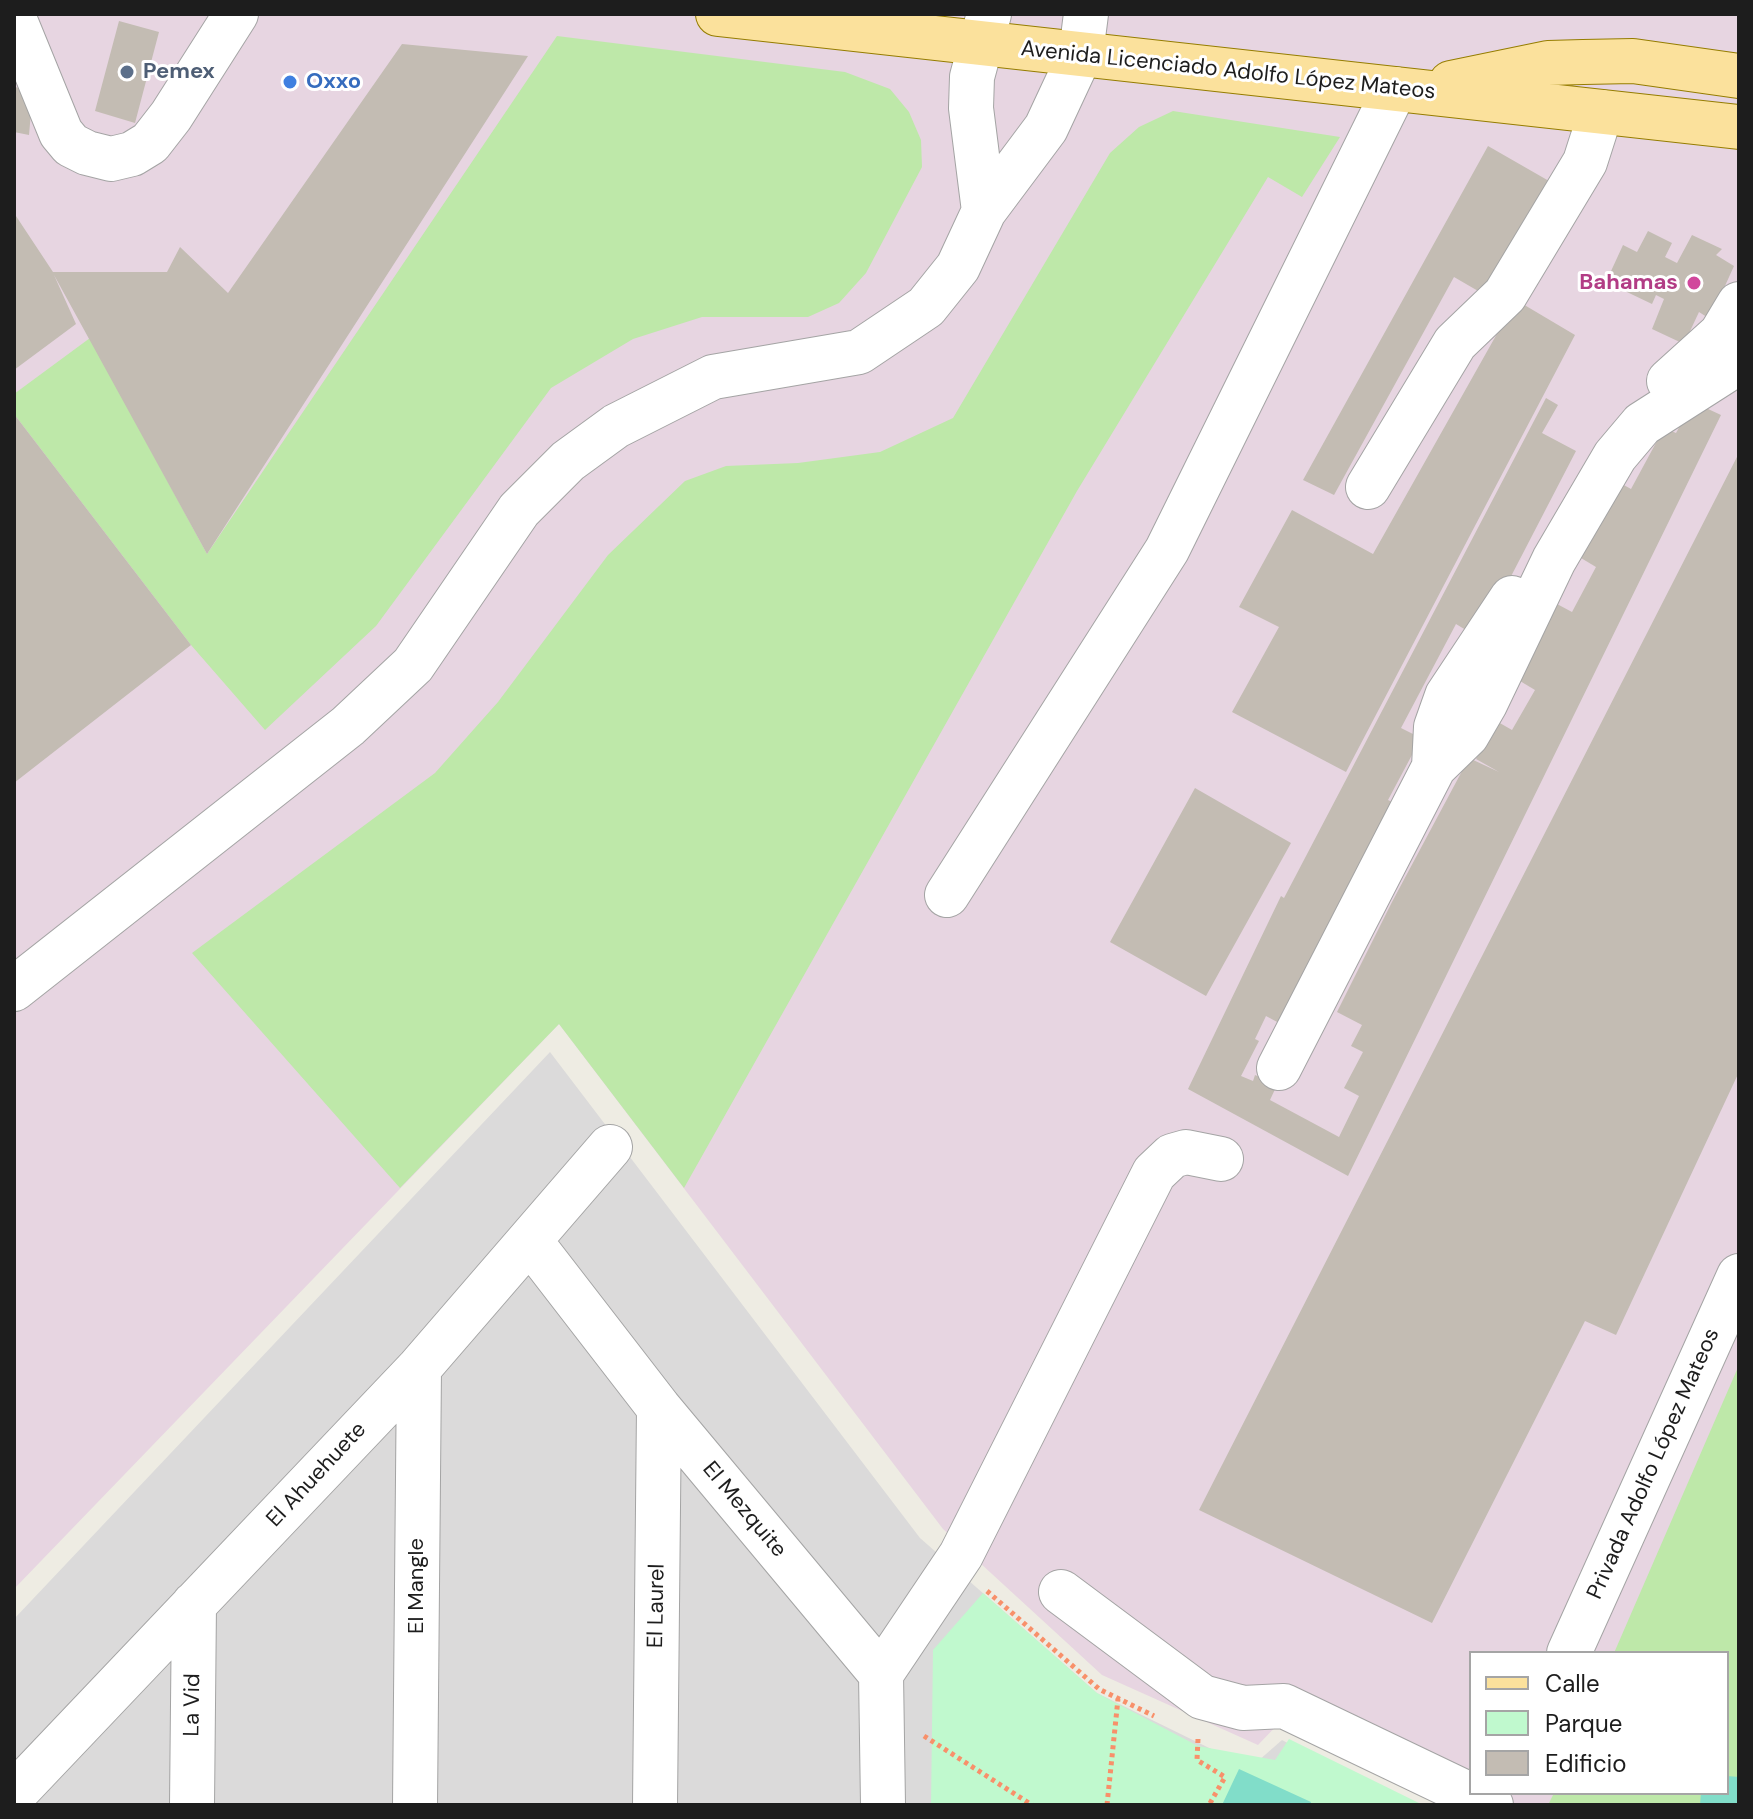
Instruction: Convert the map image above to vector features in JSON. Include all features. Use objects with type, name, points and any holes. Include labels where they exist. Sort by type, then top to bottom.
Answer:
[{"type":"main road","name":"Avenida Licenciado Adolfo López Mateos","points":[[718,14],[1083,34],[1402,90],[1739,127]]},
{"type":"main road","points":[[1402,90],[1548,63],[1633,61],[1739,76]]},
{"type":"street","points":[[14,18],[27,78],[61,133],[71,145],[111,159],[132,154],[150,143],[171,116],[236,14]]},
{"type":"street","points":[[984,211],[971,108],[972,77],[985,29]]},
{"type":"street","points":[[14,989],[348,726],[413,665],[519,510],[568,461],[616,426],[713,377],[859,352],[926,307],[958,267],[984,211],[1040,139],[1083,34]]},
{"type":"street","points":[[947,895],[1167,550],[1402,90]]},
{"type":"street","points":[[1368,487],[1455,343],[1505,295],[1585,162],[1601,112]]},
{"type":"street","points":[[1434,767],[1436,727],[1447,696],[1540,553],[1595,450],[1627,408],[1681,373],[1705,351],[1721,334],[1739,304]]},
{"type":"street","points":[[1279,1068],[1434,767],[1467,735],[1554,560],[1615,456],[1642,424],[1739,362]]},
{"type":"street","name":"El Ahuehuete","points":[[14,1794],[419,1368],[610,1147]]},
{"type":"street","points":[[883,1805],[881,1674],[970,1570],[1154,1173],[1172,1156],[1186,1152],[1221,1159]]},
{"type":"street","name":"El Mezquite","points":[[530,1241],[659,1408],[881,1674]]},
{"type":"street","name":"Privada Adolfo López Mateos","points":[[1570,1651],[1739,1276]]},
{"type":"street","name":"El Mangle","points":[[415,1805],[419,1368]]},
{"type":"street","name":"El Laurel","points":[[655,1805],[659,1408]]},
{"type":"street","points":[[1061,1592],[1202,1697],[1243,1708],[1284,1706],[1469,1794]]},
{"type":"street","name":"La Vid","points":[[192,1805],[194,1604]]},
{"type":"street","points":[[1470,1795],[1491,1805]]},
{"type":"path","points":[[970,1570],[1099,1689],[1158,1718]]},
{"type":"path","points":[[1107,1805],[1118,1698]]},
{"type":"path","points":[[924,1721],[924,1750]]},
{"type":"path","points":[[1185,1731],[1213,1741]]},
{"type":"path","points":[[924,1736],[1032,1805]]},
{"type":"path","points":[[1198,1738],[1197,1760],[1225,1777],[1209,1805]]},
{"type":"shaded area","points":[[14,14],[1739,14],[1739,1805],[1456,1805],[1284,1718],[1258,1745],[1102,1675],[943,1529],[559,1024],[14,1589]]},
{"type":"shaded area","points":[[550,1052],[920,1538],[1097,1693],[1250,1768],[1282,1740],[1404,1805],[14,1805],[14,1619]]},
{"type":"shaded area","points":[[1239,1769],[1311,1802],[1310,1805],[1222,1805]]},
{"type":"shaded area","points":[[1729,1776],[1739,1777],[1739,1805],[1700,1805],[1701,1795],[1729,1795]]},
{"type":"green space","points":[[557,36],[845,72],[890,89],[909,112],[921,140],[922,167],[866,273],[839,303],[808,317],[702,317],[633,339],[551,388],[376,626],[265,730],[191,645],[14,414],[14,394],[90,338],[207,554]]},
{"type":"green space","points":[[1173,111],[1340,137],[1302,197],[1268,177],[1077,491],[684,1188],[559,1024],[400,1188],[192,953],[435,773],[498,702],[608,555],[685,481],[726,466],[798,463],[880,452],[953,418],[1110,153],[1139,127]]},
{"type":"green space","points":[[1739,1365],[1739,1805],[1548,1805],[1553,1795],[1729,1795],[1729,1651],[1615,1651]]},
{"type":"green space","points":[[983,1593],[1097,1693],[1198,1746],[1275,1760],[1289,1739],[1423,1805],[931,1805],[933,1650]]},
{"type":"building","name":"Pemex","points":[[119,21],[159,32],[135,123],[95,111]]},
{"type":"building","points":[[402,44],[528,56],[207,554],[54,275],[76,324],[14,370],[14,213],[53,272],[167,272],[180,247],[228,293]]},
{"type":"building","points":[[14,87],[33,90],[29,135],[14,132]]},
{"type":"building","points":[[1488,146],[1549,181],[1485,295],[1454,277],[1334,495],[1303,480]]},
{"type":"building","name":"Bahamas","points":[[1648,231],[1672,243],[1665,257],[1677,263],[1692,235],[1722,249],[1716,255],[1734,266],[1710,319],[1699,312],[1684,344],[1652,329],[1664,299],[1656,295],[1652,304],[1606,282],[1623,245],[1637,252]]},
{"type":"building","points":[[1516,300],[1575,335],[1346,772],[1232,712],[1279,627],[1239,607],[1292,510],[1373,554]]},
{"type":"building","points":[[1546,398],[1558,405],[1542,433],[1576,451],[1479,638],[1456,624],[1401,728],[1421,738],[1388,800],[1392,802],[1279,1023],[1266,1016],[1255,1039],[1259,1041],[1241,1076],[1253,1081],[1255,1075],[1277,1085],[1270,1100],[1339,1137],[1359,1096],[1344,1088],[1363,1052],[1351,1046],[1362,1025],[1337,1012],[1392,902],[1469,758],[1499,772],[1476,759],[1498,722],[1512,730],[1535,690],[1520,681],[1557,604],[1572,612],[1596,567],[1581,558],[1622,484],[1631,489],[1664,428],[1676,433],[1693,402],[1721,415],[1348,1176],[1188,1089],[1281,896],[1284,898]]},
{"type":"building","points":[[14,414],[191,645],[14,783]]},
{"type":"building","points":[[1739,453],[1739,1072],[1616,1335],[1585,1321],[1432,1623],[1199,1510]]},
{"type":"building","points":[[1195,788],[1291,843],[1206,996],[1110,942]]},
{"type":"place","name":"Pemex","points":[[127,72]]},
{"type":"place","name":"Oxxo","points":[[290,82]]},
{"type":"place","name":"Bahamas","points":[[1694,283]]}]
